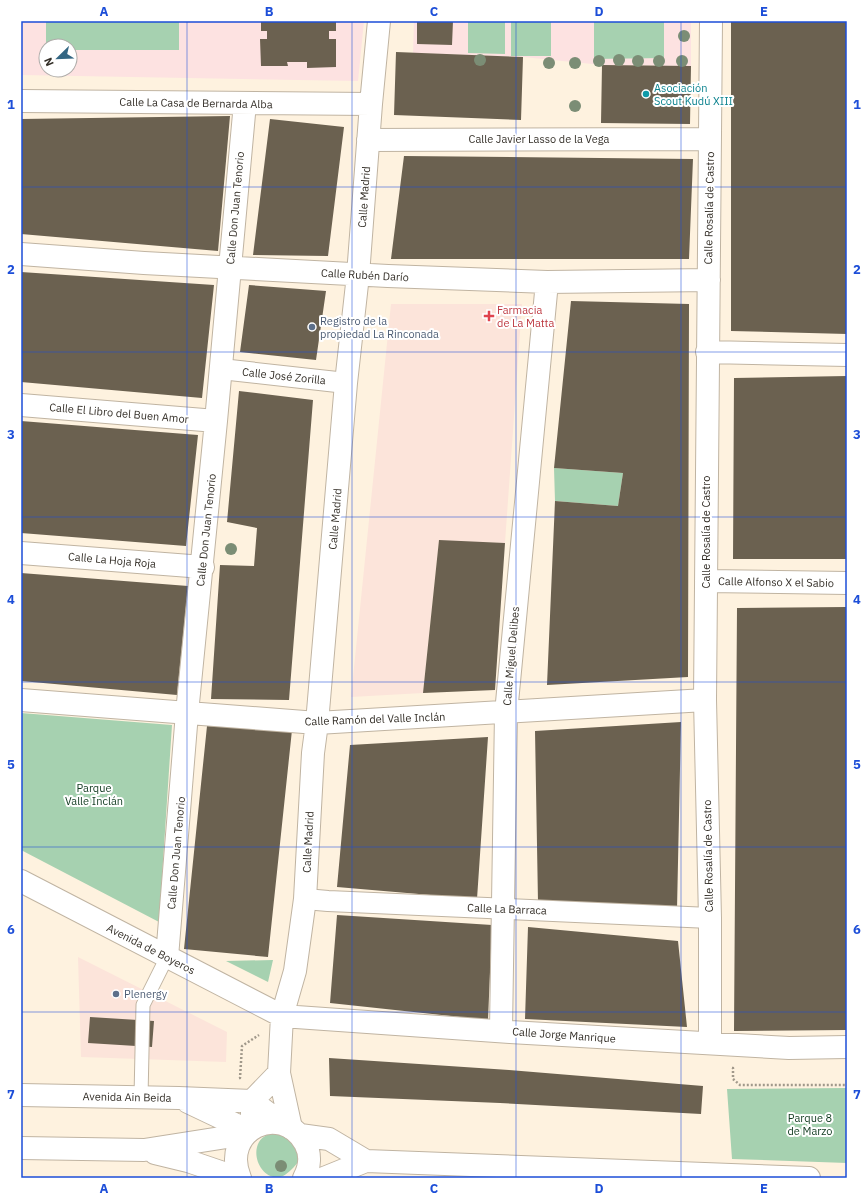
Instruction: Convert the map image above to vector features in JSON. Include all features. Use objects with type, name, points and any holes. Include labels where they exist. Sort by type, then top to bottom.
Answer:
[{"type":"street","name":"Calle Madrid","points":[[304,1178],[308,1170],[309,1158],[307,1146],[291,1129],[279,1074],[281,1026],[295,971],[305,899],[313,753],[317,723],[346,383],[358,275],[379,21]]},
{"type":"street","name":"Calle Rosalía de Castro","points":[[710,1043],[710,918],[705,700],[711,21]]},
{"type":"street","name":"Calle La Casa de Bernarda Alba","points":[[21,101],[371,104]]},
{"type":"street","name":"Calle Don Juan Tenorio","points":[[167,957],[188,712],[203,567],[245,103]]},
{"type":"street","name":"Calle Javier Lasso de la Vega","points":[[368,140],[710,139]]},
{"type":"street","name":"Calle Rubén Darío","points":[[21,254],[144,263],[358,275],[547,282],[709,280]]},
{"type":"street","name":"Calle Miguel Delibes","points":[[501,1030],[506,713],[547,282]]},
{"type":"street","points":[[707,352],[847,355]]},
{"type":"street","name":"Calle José Zorilla","points":[[221,369],[346,383]]},
{"type":"street","name":"Calle El Libro del Buen Amor","points":[[21,405],[216,421]]},
{"type":"street","name":"Calle La Hoja Roja","points":[[21,553],[203,567]]},
{"type":"street","name":"Calle Alfonso X el Sabio","points":[[706,581],[847,583]]},
{"type":"street","name":"Calle Ramón del Valle Inclán","points":[[21,700],[317,723],[506,713],[705,700]]},
{"type":"street","name":"Avenida de Boyeros","points":[[21,881],[167,957],[281,1026]]},
{"type":"street","name":"Calle La Barraca","points":[[305,899],[710,918]]},
{"type":"street","name":"Calle Jorge Manrique","points":[[281,1026],[501,1030],[789,1048],[847,1047]]},
{"type":"street","points":[[239,1178],[235,1159],[237,1148],[248,1131],[252,1101],[279,1074]]},
{"type":"street","name":"Avenida Ain Beida","points":[[21,1095],[180,1098],[248,1131]]},
{"type":"street","points":[[180,1098],[252,1101],[291,1129]]},
{"type":"street","points":[[21,1148],[144,1150],[248,1131],[258,1125],[270,1122],[328,1139],[366,1161]]},
{"type":"street","points":[[144,1150],[188,1161],[239,1178]]},
{"type":"street","points":[[324,1178],[366,1161],[809,1178]]},
{"type":"lane","points":[[141,1097],[143,1005],[167,957]]},
{"type":"path","points":[[233,1080],[240,1078],[242,1046],[262,1033],[281,1026]]},
{"type":"path","points":[[726,1067],[733,1068],[733,1079],[740,1085],[847,1085]]},
{"type":"shaded area","points":[[21,21],[364,21],[358,81],[78,76],[78,38],[38,38],[38,75],[21,75]]},
{"type":"shaded area","points":[[414,21],[691,21],[691,66],[602,65],[523,57],[413,53]]},
{"type":"shaded area","points":[[391,304],[522,304],[505,543],[439,541],[423,693],[351,697]]},
{"type":"shaded area","name":"Plenergy","points":[[78,957],[227,1032],[226,1062],[81,1057]]},
{"type":"green space","points":[[46,21],[179,21],[179,50],[78,50],[78,38],[46,38]]},
{"type":"green space","points":[[468,21],[505,21],[505,54],[468,53]]},
{"type":"green space","points":[[511,21],[551,21],[551,56],[511,56]]},
{"type":"green space","points":[[594,21],[664,21],[664,58],[594,59]]},
{"type":"green space","points":[[554,468],[623,473],[618,506],[555,501]]},
{"type":"green space","name":"Parque Valle Inclán","points":[[21,713],[172,725],[159,922],[21,850]]},
{"type":"green space","points":[[273,960],[268,982],[226,961]]},
{"type":"green space","name":"Parque 8 de Marzo","points":[[847,1088],[847,1163],[732,1159],[727,1089]]},
{"type":"green space","points":[[277,1131],[296,1141],[299,1161],[285,1175],[276,1177],[265,1173],[258,1162],[256,1155],[260,1140]]},
{"type":"building","points":[[261,21],[336,21],[336,31],[329,31],[329,39],[336,39],[336,67],[307,68],[307,62],[287,62],[288,66],[261,66],[260,39],[267,39],[267,31],[261,31]]},
{"type":"building","points":[[417,21],[453,21],[452,45],[417,44]]},
{"type":"building","points":[[731,21],[847,21],[847,334],[731,331]]},
{"type":"building","points":[[396,52],[523,57],[521,120],[394,115]]},
{"type":"building","name":"Asociación Scout Kudú XIII","points":[[602,65],[691,66],[690,124],[601,123]]},
{"type":"building","points":[[230,116],[218,251],[21,234],[21,119]]},
{"type":"building","points":[[270,119],[344,127],[328,256],[253,255]]},
{"type":"building","points":[[404,156],[693,159],[689,259],[391,259]]},
{"type":"building","points":[[21,272],[214,285],[202,398],[21,382]]},
{"type":"building","points":[[249,285],[326,291],[316,360],[240,352]]},
{"type":"building","points":[[571,301],[689,304],[688,677],[547,685],[555,501],[618,506],[623,473],[554,468]]},
{"type":"building","points":[[847,376],[847,559],[733,559],[734,378]]},
{"type":"building","points":[[239,391],[313,400],[289,700],[211,699],[220,565],[254,566],[257,528],[227,522]]},
{"type":"building","points":[[21,421],[198,435],[186,546],[21,533]]},
{"type":"building","points":[[439,540],[505,543],[495,690],[423,693]]},
{"type":"building","points":[[21,573],[188,586],[177,695],[21,681]]},
{"type":"building","points":[[847,607],[847,1030],[734,1031],[737,608]]},
{"type":"building","points":[[681,722],[677,909],[538,902],[535,731]]},
{"type":"building","points":[[207,726],[292,730],[268,957],[184,949]]},
{"type":"building","points":[[488,737],[477,899],[337,887],[350,745]]},
{"type":"building","points":[[337,915],[492,925],[488,1020],[330,1003]]},
{"type":"building","points":[[528,927],[678,941],[687,1027],[525,1019]]},
{"type":"building","points":[[90,1017],[154,1021],[152,1047],[88,1043]]},
{"type":"building","points":[[329,1058],[509,1070],[703,1086],[701,1114],[500,1103],[330,1096]]},
{"type":"place","name":"Asociación Scout Kudú XIII","points":[[646,94]]},
{"type":"place","name":"Farmacia de La Matta","points":[[489,316]]},
{"type":"place","name":"Registro de la propiedad La Rinconada","points":[[312,327]]},
{"type":"place","name":"Plenergy","points":[[116,994]]}]
